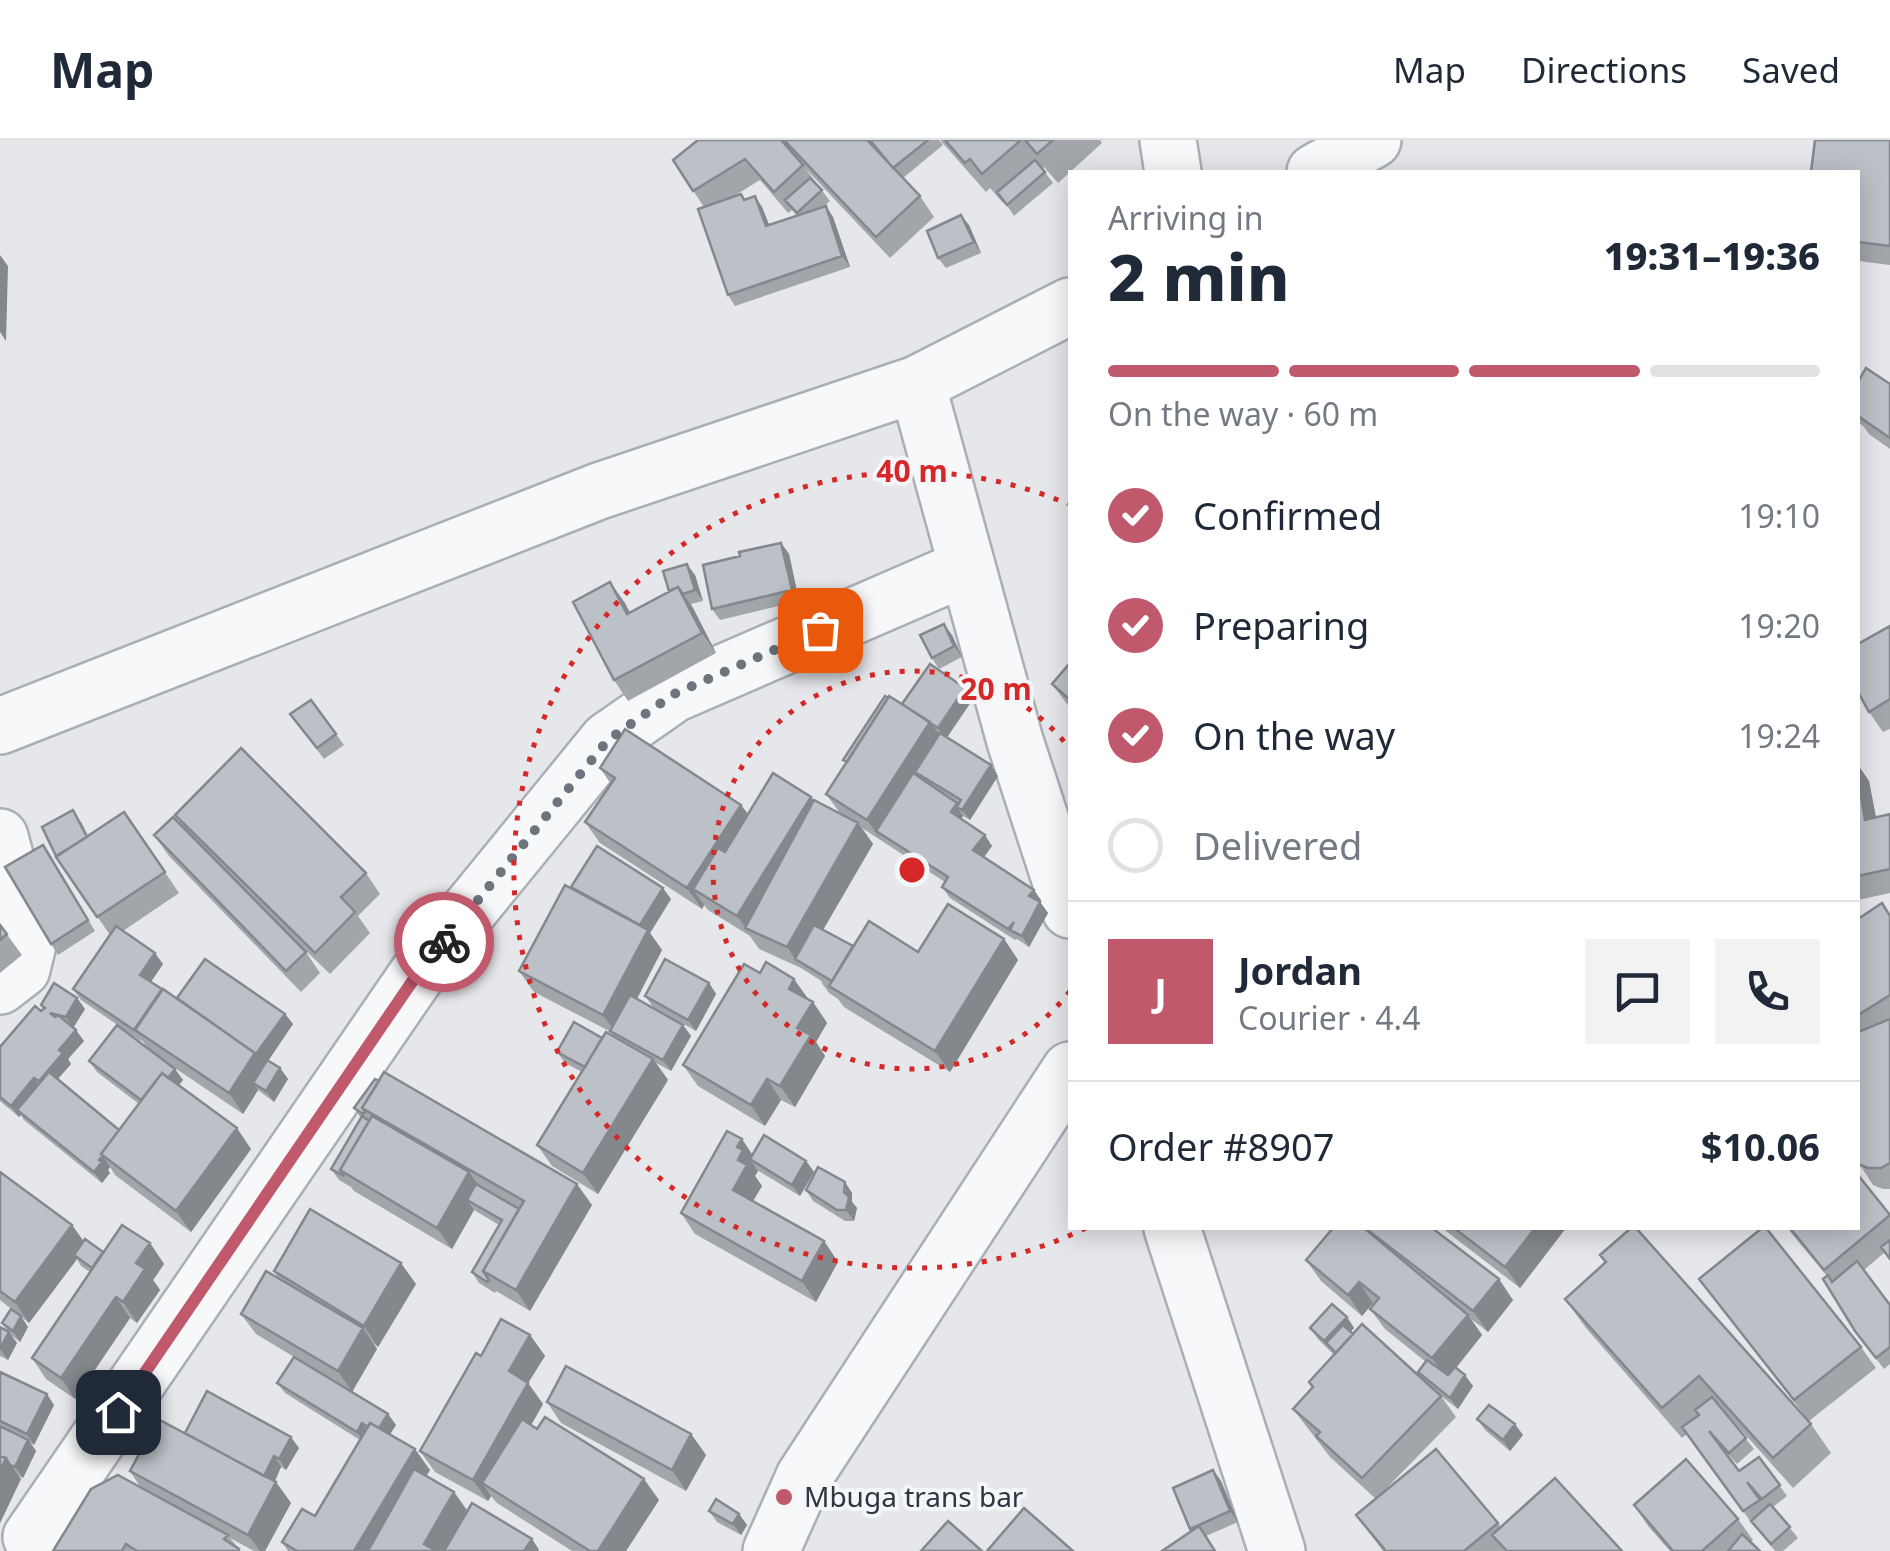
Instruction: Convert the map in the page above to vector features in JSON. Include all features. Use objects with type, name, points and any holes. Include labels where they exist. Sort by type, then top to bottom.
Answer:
[{"type":"street","points":[[1168,140],[1173,170]]},
{"type":"street","points":[[1319,170],[1372,140]]},
{"type":"street","points":[[0,726],[599,491],[917,384],[1068,307]]},
{"type":"street","points":[[917,384],[1015,741],[1068,904]]},
{"type":"street","points":[[32,1537],[418,973],[608,740],[674,694],[967,566]]},
{"type":"street","points":[[0,838],[28,944],[22,969],[0,986]]},
{"type":"street","points":[[771,1551],[804,1477],[1068,1073]]},
{"type":"street","points":[[1173,1230],[1278,1551]]},
{"type":"building","points":[[698,140],[781,140],[803,165],[774,192],[745,159],[693,191],[673,160]]},
{"type":"building","points":[[784,140],[867,140],[920,196],[876,237]]},
{"type":"building","points":[[870,140],[928,140],[893,168]]},
{"type":"building","points":[[945,140],[1021,140],[982,174],[970,159],[965,163]]},
{"type":"building","points":[[1025,140],[1053,140],[1037,154]]},
{"type":"building","points":[[1815,140],[1890,140],[1890,246],[1860,242],[1860,170],[1811,170]]},
{"type":"building","points":[[1035,160],[1045,172],[1007,205],[997,192]]},
{"type":"building","points":[[810,178],[822,190],[797,213],[785,200]]},
{"type":"building","points":[[741,194],[744,200],[755,196],[766,226],[826,206],[842,256],[728,295],[698,209]]},
{"type":"building","points":[[961,215],[974,242],[938,258],[927,231]]},
{"type":"building","points":[[1866,368],[1890,384],[1890,438],[1860,417],[1860,378]]},
{"type":"building","points":[[781,543],[792,590],[712,609],[703,565]]},
{"type":"building","points":[[687,564],[695,590],[683,594],[678,587],[669,591],[663,571]]},
{"type":"building","points":[[610,582],[627,614],[678,587],[702,633],[614,680],[573,602]]},
{"type":"building","points":[[944,624],[954,646],[932,658],[920,635]]},
{"type":"building","points":[[1890,626],[1890,699],[1869,712],[1860,696],[1860,643]]},
{"type":"building","points":[[930,664],[965,688],[938,728],[902,704]]},
{"type":"building","points":[[1068,665],[1068,698],[1052,684]]},
{"type":"building","points":[[885,696],[888,698],[847,762],[843,760]]},
{"type":"building","points":[[889,696],[930,722],[867,820],[826,794]]},
{"type":"building","points":[[311,700],[336,734],[317,748],[290,714]]},
{"type":"building","points":[[625,729],[741,805],[687,888],[585,822],[615,778],[600,768]]},
{"type":"building","points":[[940,733],[991,765],[962,810],[957,807],[961,800],[915,772]]},
{"type":"building","points":[[241,748],[366,873],[341,897],[355,912],[315,953],[175,815]]},
{"type":"building","points":[[773,773],[811,797],[737,916],[693,889],[718,848],[725,852]]},
{"type":"building","points":[[913,773],[957,803],[951,812],[985,835],[973,850],[1034,890],[1029,896],[1040,902],[1022,936],[1010,930],[1014,922],[1008,929],[942,887],[948,877],[876,831]]},
{"type":"building","points":[[1860,790],[1865,820],[1890,814],[1890,869],[1860,876]]},
{"type":"building","points":[[814,800],[858,823],[787,947],[745,928]]},
{"type":"building","points":[[73,810],[87,837],[56,856],[42,827]]},
{"type":"building","points":[[124,812],[165,872],[97,917],[56,857]]},
{"type":"building","points":[[173,817],[306,952],[286,971],[154,835]]},
{"type":"building","points":[[43,845],[88,920],[51,944],[5,867]]},
{"type":"building","points":[[597,846],[663,888],[640,925],[571,887]]},
{"type":"building","points":[[565,885],[648,930],[603,1015],[519,971]]},
{"type":"building","points":[[1882,903],[1890,916],[1890,995],[1860,1014],[1860,918]]},
{"type":"building","points":[[948,904],[1004,939],[935,1051],[829,986],[869,921],[918,952]]},
{"type":"building","points":[[814,925],[853,946],[832,981],[795,959]]},
{"type":"building","points":[[116,926],[155,953],[140,975],[162,989],[134,1030],[73,989]]},
{"type":"building","points":[[205,959],[285,1014],[256,1054],[177,998]]},
{"type":"building","points":[[665,959],[709,983],[688,1020],[645,996]]},
{"type":"building","points":[[766,962],[794,979],[789,989],[813,1002],[797,1028],[811,1035],[780,1086],[767,1079],[751,1105],[683,1065],[744,964],[760,973]]},
{"type":"building","points":[[54,983],[77,998],[66,1017],[58,1015],[76,1030],[59,1050],[63,1053],[39,1081],[34,1078],[11,1106],[0,1097],[0,1047],[35,1006],[41,1011],[45,1008],[41,1005]]},
{"type":"building","points":[[163,989],[255,1053],[229,1093],[135,1030]]},
{"type":"building","points":[[630,995],[683,1025],[663,1060],[610,1031]]},
{"type":"building","points":[[1890,1019],[1890,1163],[1881,1168],[1860,1165],[1860,1031]]},
{"type":"building","points":[[574,1022],[602,1038],[585,1067],[557,1052]]},
{"type":"building","points":[[117,1025],[175,1069],[168,1078],[162,1073],[141,1100],[89,1061]]},
{"type":"building","points":[[606,1032],[653,1059],[583,1173],[537,1145]]},
{"type":"building","points":[[267,1060],[280,1068],[266,1091],[253,1083]]},
{"type":"building","points":[[49,1072],[119,1130],[101,1154],[102,1162],[94,1172],[17,1110]]},
{"type":"building","points":[[384,1072],[577,1184],[516,1290],[483,1271],[524,1201],[362,1108]]},
{"type":"building","points":[[162,1073],[237,1128],[176,1211],[101,1154]]},
{"type":"building","points":[[375,1079],[379,1081],[362,1108],[363,1114],[354,1108]]},
{"type":"building","points":[[362,1116],[369,1121],[340,1170],[344,1176],[331,1169]]},
{"type":"building","points":[[372,1116],[469,1172],[437,1228],[340,1170]]},
{"type":"building","points":[[727,1131],[742,1139],[737,1147],[743,1150],[738,1160],[747,1165],[733,1190],[824,1241],[802,1281],[681,1213]]},
{"type":"building","points":[[764,1135],[806,1161],[792,1185],[750,1159]]},
{"type":"building","points":[[818,1167],[845,1182],[844,1192],[849,1197],[846,1210],[837,1210],[806,1190]]},
{"type":"building","points":[[0,1172],[72,1225],[15,1302],[0,1291]]},
{"type":"building","points":[[1860,1178],[1890,1215],[1824,1270],[1792,1230],[1860,1230]]},
{"type":"building","points":[[476,1184],[519,1209],[483,1271],[487,1282],[472,1272],[502,1220],[467,1200]]},
{"type":"building","points":[[310,1209],[401,1263],[364,1326],[274,1271]]},
{"type":"building","points":[[122,1225],[150,1243],[136,1263],[145,1269],[123,1302],[116,1297],[61,1378],[32,1358]]},
{"type":"building","points":[[1331,1230],[1366,1230],[1468,1315],[1432,1358],[1370,1309],[1379,1298],[1359,1282],[1348,1295],[1306,1260]]},
{"type":"building","points":[[1368,1230],[1435,1230],[1499,1279],[1473,1311]]},
{"type":"building","points":[[1457,1230],[1533,1230],[1505,1267]]},
{"type":"building","points":[[1629,1230],[1638,1230],[1811,1424],[1773,1458],[1699,1376],[1662,1408],[1565,1299],[1606,1262],[1600,1255]]},
{"type":"building","points":[[1760,1230],[1768,1230],[1861,1347],[1794,1400],[1699,1279]]},
{"type":"building","points":[[85,1239],[103,1252],[92,1268],[74,1255]]},
{"type":"building","points":[[1890,1240],[1890,1259],[1881,1247]]},
{"type":"building","points":[[1857,1261],[1890,1305],[1890,1347],[1876,1358],[1823,1279],[1828,1275],[1832,1282]]},
{"type":"building","points":[[266,1271],[363,1328],[338,1371],[241,1314]]},
{"type":"building","points":[[1332,1304],[1347,1317],[1324,1341],[1310,1328]]},
{"type":"building","points":[[11,1309],[21,1316],[13,1331],[2,1323]]},
{"type":"building","points":[[501,1319],[530,1335],[509,1371],[528,1383],[473,1480],[420,1451],[476,1353],[481,1356]]},
{"type":"building","points":[[1362,1324],[1441,1396],[1362,1478],[1293,1409],[1313,1387],[1309,1382]]},
{"type":"building","points":[[1343,1325],[1353,1334],[1336,1353],[1326,1343]]},
{"type":"building","points":[[0,1327],[9,1332],[0,1349]]},
{"type":"building","points":[[294,1357],[388,1414],[379,1428],[362,1423],[357,1432],[277,1383]]},
{"type":"building","points":[[1427,1360],[1448,1375],[1455,1367],[1465,1375],[1450,1398],[1418,1372]]},
{"type":"building","points":[[566,1366],[691,1434],[672,1470],[547,1402]]},
{"type":"building","points":[[0,1372],[47,1394],[27,1434],[0,1421]]},
{"type":"building","points":[[207,1391],[291,1437],[279,1459],[274,1456],[264,1476],[185,1433]]},
{"type":"building","points":[[1712,1397],[1746,1438],[1729,1453],[1709,1431],[1739,1471],[1759,1457],[1780,1485],[1762,1499],[1747,1482],[1760,1500],[1743,1511],[1682,1427],[1699,1415],[1695,1410]]},
{"type":"building","points":[[1489,1405],[1515,1424],[1503,1440],[1477,1419]]},
{"type":"building","points":[[545,1417],[644,1479],[598,1551],[590,1551],[482,1483],[522,1419],[537,1429]]},
{"type":"building","points":[[158,1419],[276,1482],[248,1535],[130,1471]]},
{"type":"building","points":[[370,1423],[415,1449],[354,1551],[297,1551],[282,1542],[302,1509],[315,1516]]},
{"type":"building","points":[[0,1426],[28,1440],[15,1467],[0,1456]]},
{"type":"building","points":[[1436,1449],[1498,1523],[1464,1551],[1386,1551],[1356,1515]]},
{"type":"building","points":[[1686,1459],[1738,1519],[1702,1551],[1673,1551],[1634,1505]]},
{"type":"building","points":[[414,1469],[454,1492],[424,1544],[437,1551],[368,1551]]},
{"type":"building","points":[[1213,1470],[1230,1511],[1190,1529],[1173,1488]]},
{"type":"building","points":[[118,1475],[228,1535],[224,1539],[238,1551],[137,1551],[126,1544],[122,1551],[53,1551],[91,1489]]},
{"type":"building","points":[[1555,1478],[1622,1551],[1507,1551],[1492,1535]]},
{"type":"building","points":[[716,1499],[739,1514],[733,1524],[709,1511]]},
{"type":"building","points":[[472,1503],[532,1539],[524,1551],[444,1551]]},
{"type":"building","points":[[1770,1504],[1790,1527],[1771,1544],[1751,1521]]},
{"type":"building","points":[[1024,1508],[1073,1551],[987,1551]]},
{"type":"building","points":[[948,1521],[982,1551],[921,1551]]},
{"type":"building","points":[[1199,1526],[1215,1551],[1162,1551]]},
{"type":"building","points":[[1742,1534],[1760,1551],[1728,1551]]},
{"type":"way so far","points":[[444,942],[608,740],[674,694],[820,630]]},
{"type":"place","name":"Mbuga trans bar","points":[[784,1497]]},
{"type":"route","points":[[118,1412],[418,973],[444,942]]}]
